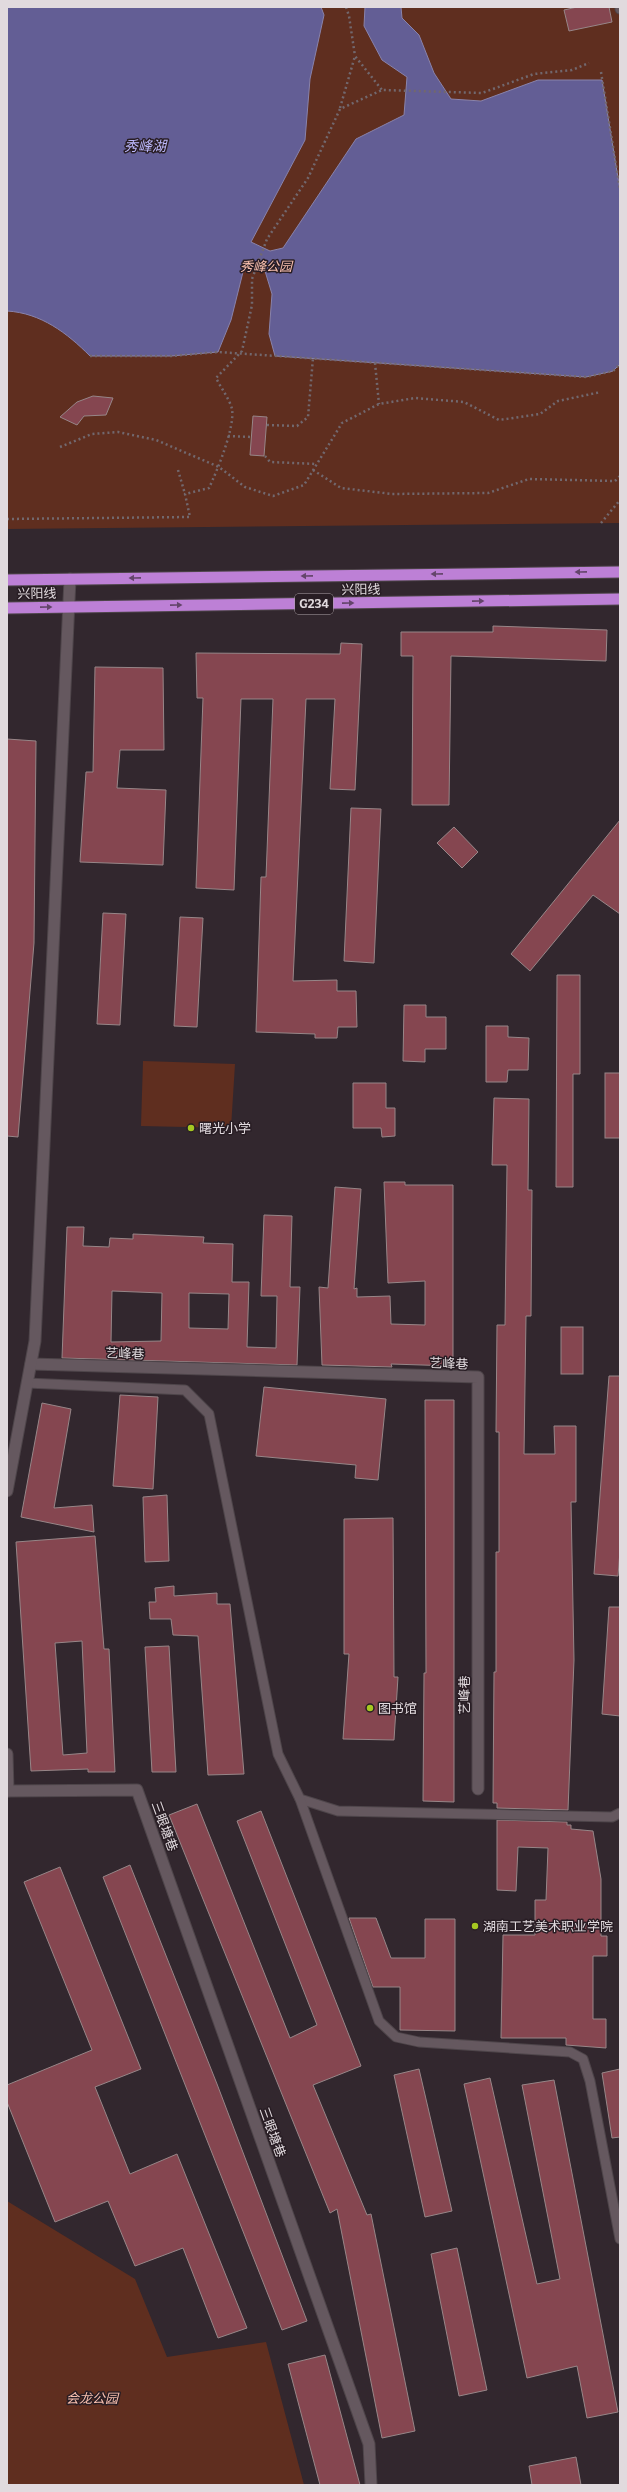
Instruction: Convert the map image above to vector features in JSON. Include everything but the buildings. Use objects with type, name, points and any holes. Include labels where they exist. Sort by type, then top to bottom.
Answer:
[{"type":"highway","name":"兴阳线","points":[[7,580],[620,572]]},
{"type":"highway","name":"兴阳线","points":[[7,608],[620,599]]},
{"type":"street","points":[[7,1491],[35,1341],[70,579]]},
{"type":"street","name":"艺峰巷","points":[[31,1364],[478,1377],[478,1789]]},
{"type":"street","points":[[7,1754],[8,1791]]},
{"type":"street","name":"三眼塘巷","points":[[8,1791],[137,1790],[369,2444],[371,2485]]},
{"type":"lane","points":[[27,1383],[185,1390],[209,1414],[278,1754],[300,1800],[379,2021],[396,2037],[419,2042],[570,2052],[583,2060],[590,2081],[620,2239]]},
{"type":"lane","points":[[300,1800],[338,1811],[612,1817],[620,1813]]},
{"type":"path","points":[[185,494],[209,488],[219,467],[228,436],[232,410],[216,378],[240,354],[252,305],[252,279],[267,239],[308,178],[340,109],[355,56],[349,16],[346,7]]},
{"type":"path","points":[[355,56],[382,90]]},
{"type":"path","points":[[340,109],[382,90],[482,93],[534,74],[572,70],[589,63]]},
{"type":"path","points":[[601,72],[620,190]]},
{"type":"path","points":[[90,356],[171,356],[218,352],[586,377],[613,371],[620,364]]},
{"type":"path","points":[[267,425],[297,426],[308,416],[313,358]]},
{"type":"path","points":[[375,363],[379,404]]},
{"type":"path","points":[[60,447],[92,434],[118,432],[156,440],[219,467],[244,486],[272,496],[304,485],[342,423],[379,404],[415,398],[464,402],[499,420],[540,414],[558,401],[601,392]]},
{"type":"path","points":[[228,436],[252,437]]},
{"type":"path","points":[[264,456],[270,462],[317,464]]},
{"type":"path","points":[[7,519],[190,516],[178,470]]},
{"type":"path","points":[[313,470],[341,488],[392,494],[488,493],[529,479],[615,481],[620,476]]},
{"type":"path","points":[[601,523],[620,500]]},
{"type":"green space","name":"秀峰公园","points":[[7,7],[620,7],[620,523],[7,529]]},
{"type":"green space","points":[[143,1061],[235,1064],[231,1128],[141,1126]]},
{"type":"green space","name":"会龙公园","points":[[7,2201],[135,2279],[167,2357],[266,2342],[304,2485],[7,2485]]},
{"type":"water","name":"秀峰湖","points":[[7,7],[321,7],[324,15],[310,79],[305,140],[251,242],[270,251],[283,248],[356,139],[404,115],[407,77],[382,60],[364,26],[365,7],[401,7],[402,18],[419,35],[434,73],[451,99],[481,101],[538,80],[602,80],[620,190],[620,364],[613,371],[586,377],[275,356],[269,334],[272,294],[265,271],[245,264],[231,320],[218,352],[171,356],[90,356],[63,332],[42,320],[7,311]]},
{"type":"place","name":"曙光小学","points":[[191,1128]]},
{"type":"place","name":"图书馆","points":[[370,1708]]},
{"type":"place","name":"湖南工艺美术职业学院","points":[[475,1926]]}]
